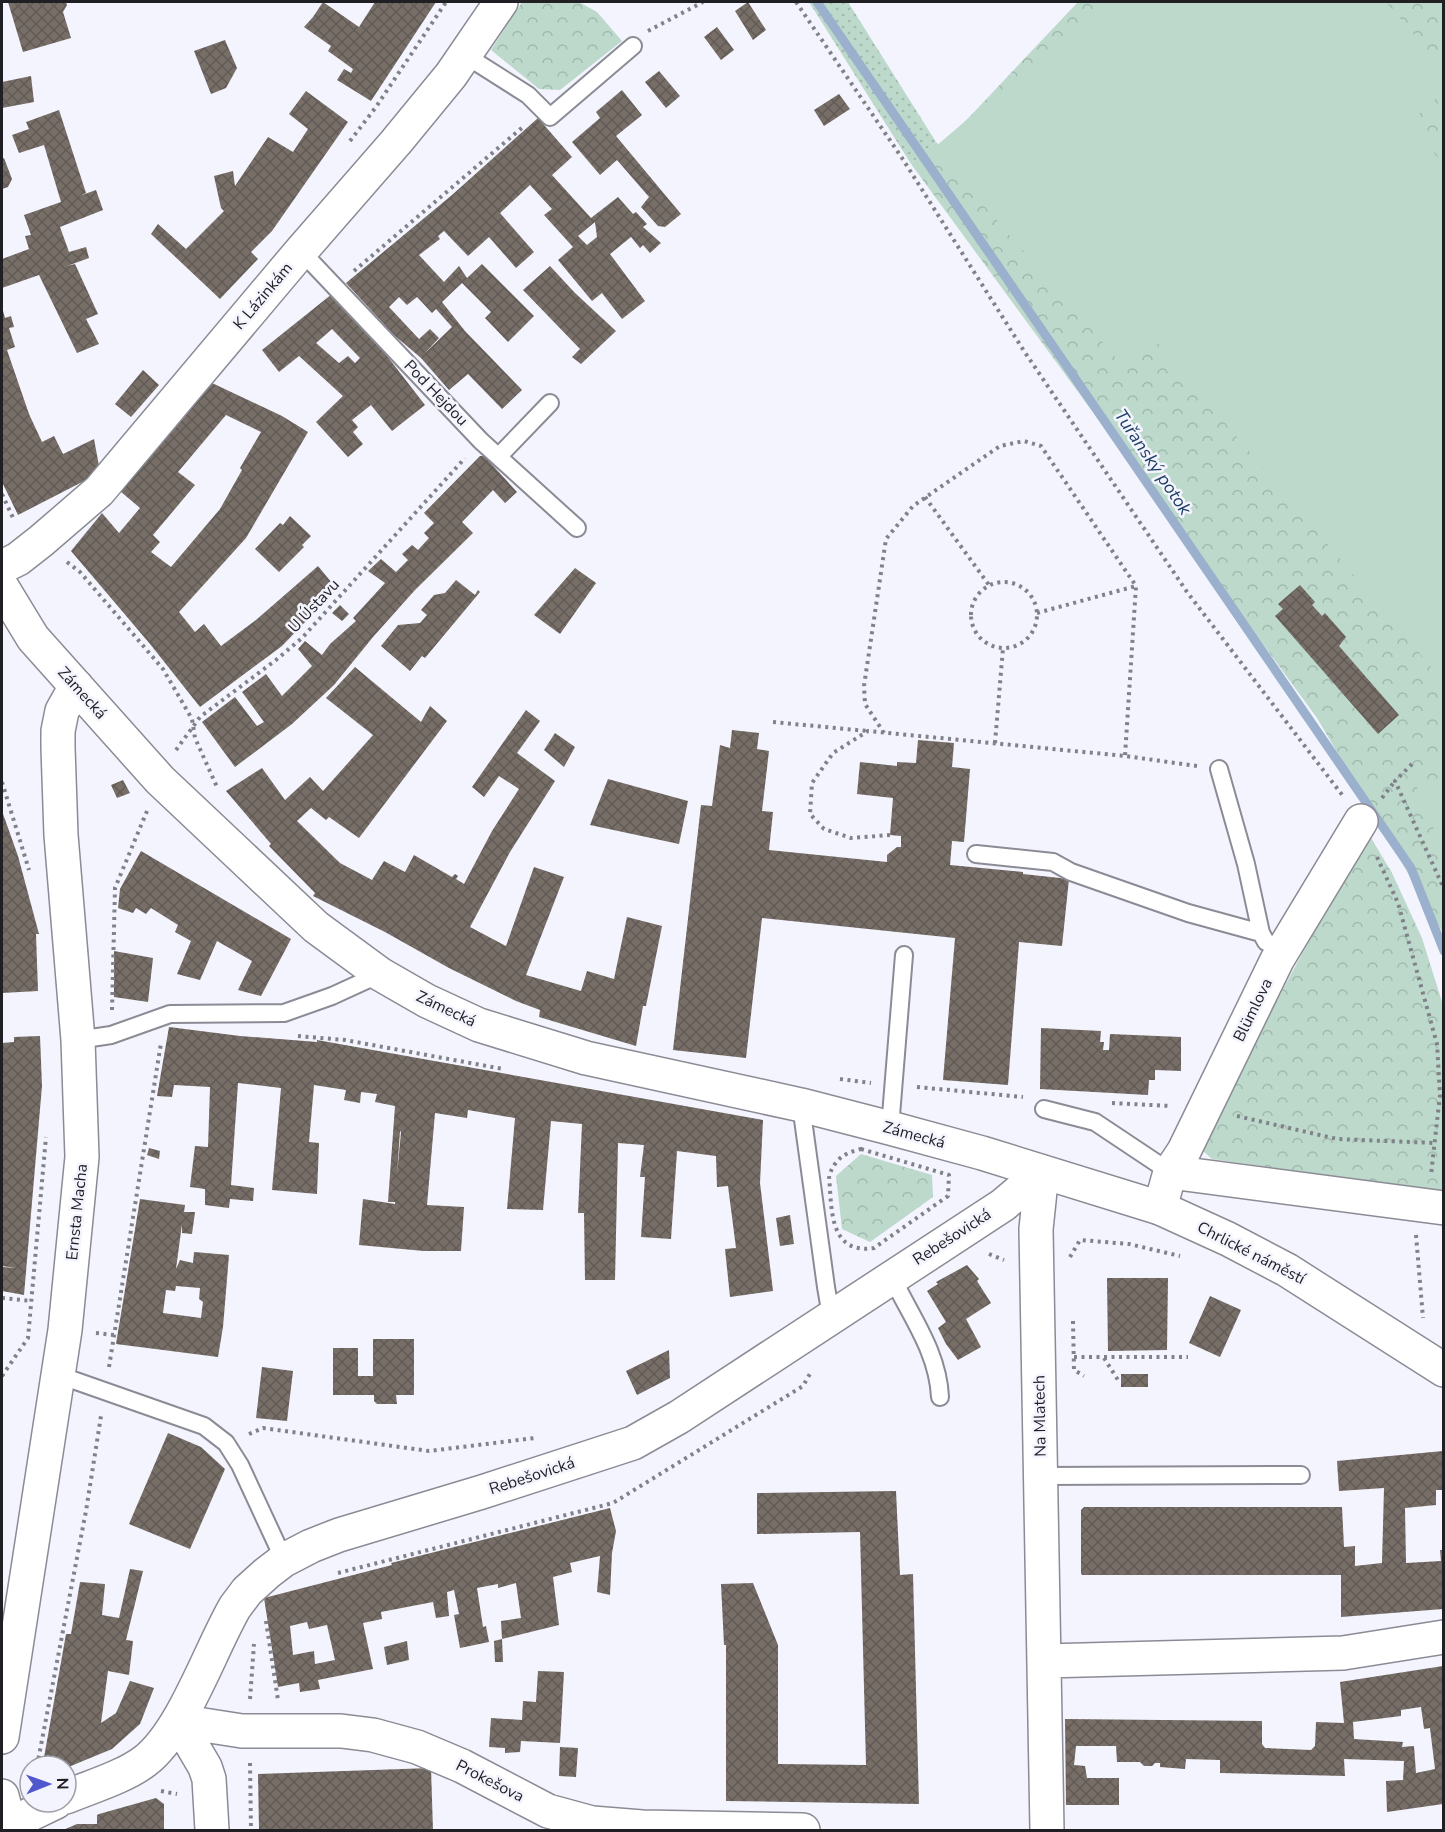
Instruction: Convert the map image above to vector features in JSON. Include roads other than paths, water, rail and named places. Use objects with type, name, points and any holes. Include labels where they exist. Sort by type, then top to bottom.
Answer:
[{"type":"street","name":"K Lázinkám","points":[[2,567],[18,559],[99,491],[396,142],[451,75],[501,2]]},
{"type":"street","name":"Zámecká","points":[[2,587],[33,638],[160,780],[316,927],[380,974],[427,1001],[490,1028],[586,1058],[801,1105],[1042,1172]]},
{"type":"street","name":"Ernsta Macha","points":[[2,1737],[65,1330],[82,1157],[78,1040],[61,835],[58,748],[58,731],[62,711],[76,686]]},
{"type":"street","name":"Blümlova","points":[[1160,1208],[1170,1172],[1185,1151],[1269,947],[1370,812]]},
{"type":"street","name":"Rebešovická","points":[[78,1792],[147,1760],[177,1721],[231,1614],[247,1591],[272,1570],[339,1535],[633,1443],[679,1417],[1003,1205],[1042,1172]]},
{"type":"street","name":"Chrlické náměstí","points":[[1042,1172],[1160,1208],[1228,1239],[1287,1270],[1443,1370]]},
{"type":"street","name":"Na Mlatech","points":[[1042,1172],[1036,1229],[1047,1830]]},
{"type":"street","points":[[1170,1172],[1438,1198]]},
{"type":"street","points":[[1045,1661],[1343,1653],[1443,1637]]},
{"type":"street","points":[[177,1721],[205,1767],[209,1779],[212,1827]]},
{"type":"street","name":"Prokešova","points":[[177,1721],[249,1730],[341,1731],[373,1734],[396,1740],[462,1766],[548,1811],[592,1824],[803,1830]]},
{"type":"street","points":[[6,1820],[23,1814]]},
{"type":"lane","points":[[465,55],[528,95],[550,117],[633,46]]},
{"type":"lane","name":"Pod Hejdou","points":[[301,251],[482,441],[577,528]]},
{"type":"lane","points":[[499,456],[550,403]]},
{"type":"lane","points":[[1219,769],[1269,947]]},
{"type":"lane","points":[[976,854],[1053,862],[1071,872],[1177,909],[1269,947]]},
{"type":"lane","points":[[890,1128],[904,956]]},
{"type":"lane","points":[[78,1040],[111,1035],[170,1014],[284,1012],[332,996],[380,974]]},
{"type":"lane","points":[[1039,1103],[1095,1122],[1170,1172]]},
{"type":"lane","points":[[801,1105],[831,1316]]},
{"type":"lane","points":[[892,1277],[929,1347],[938,1370],[940,1397]]},
{"type":"lane","points":[[58,1377],[204,1426],[226,1443],[240,1465],[272,1570]]},
{"type":"lane","points":[[1041,1476],[1301,1475]]},
{"type":"waterway","name":"Tuřanský potok","points":[[817,2],[1411,868],[1444,951]]}]
